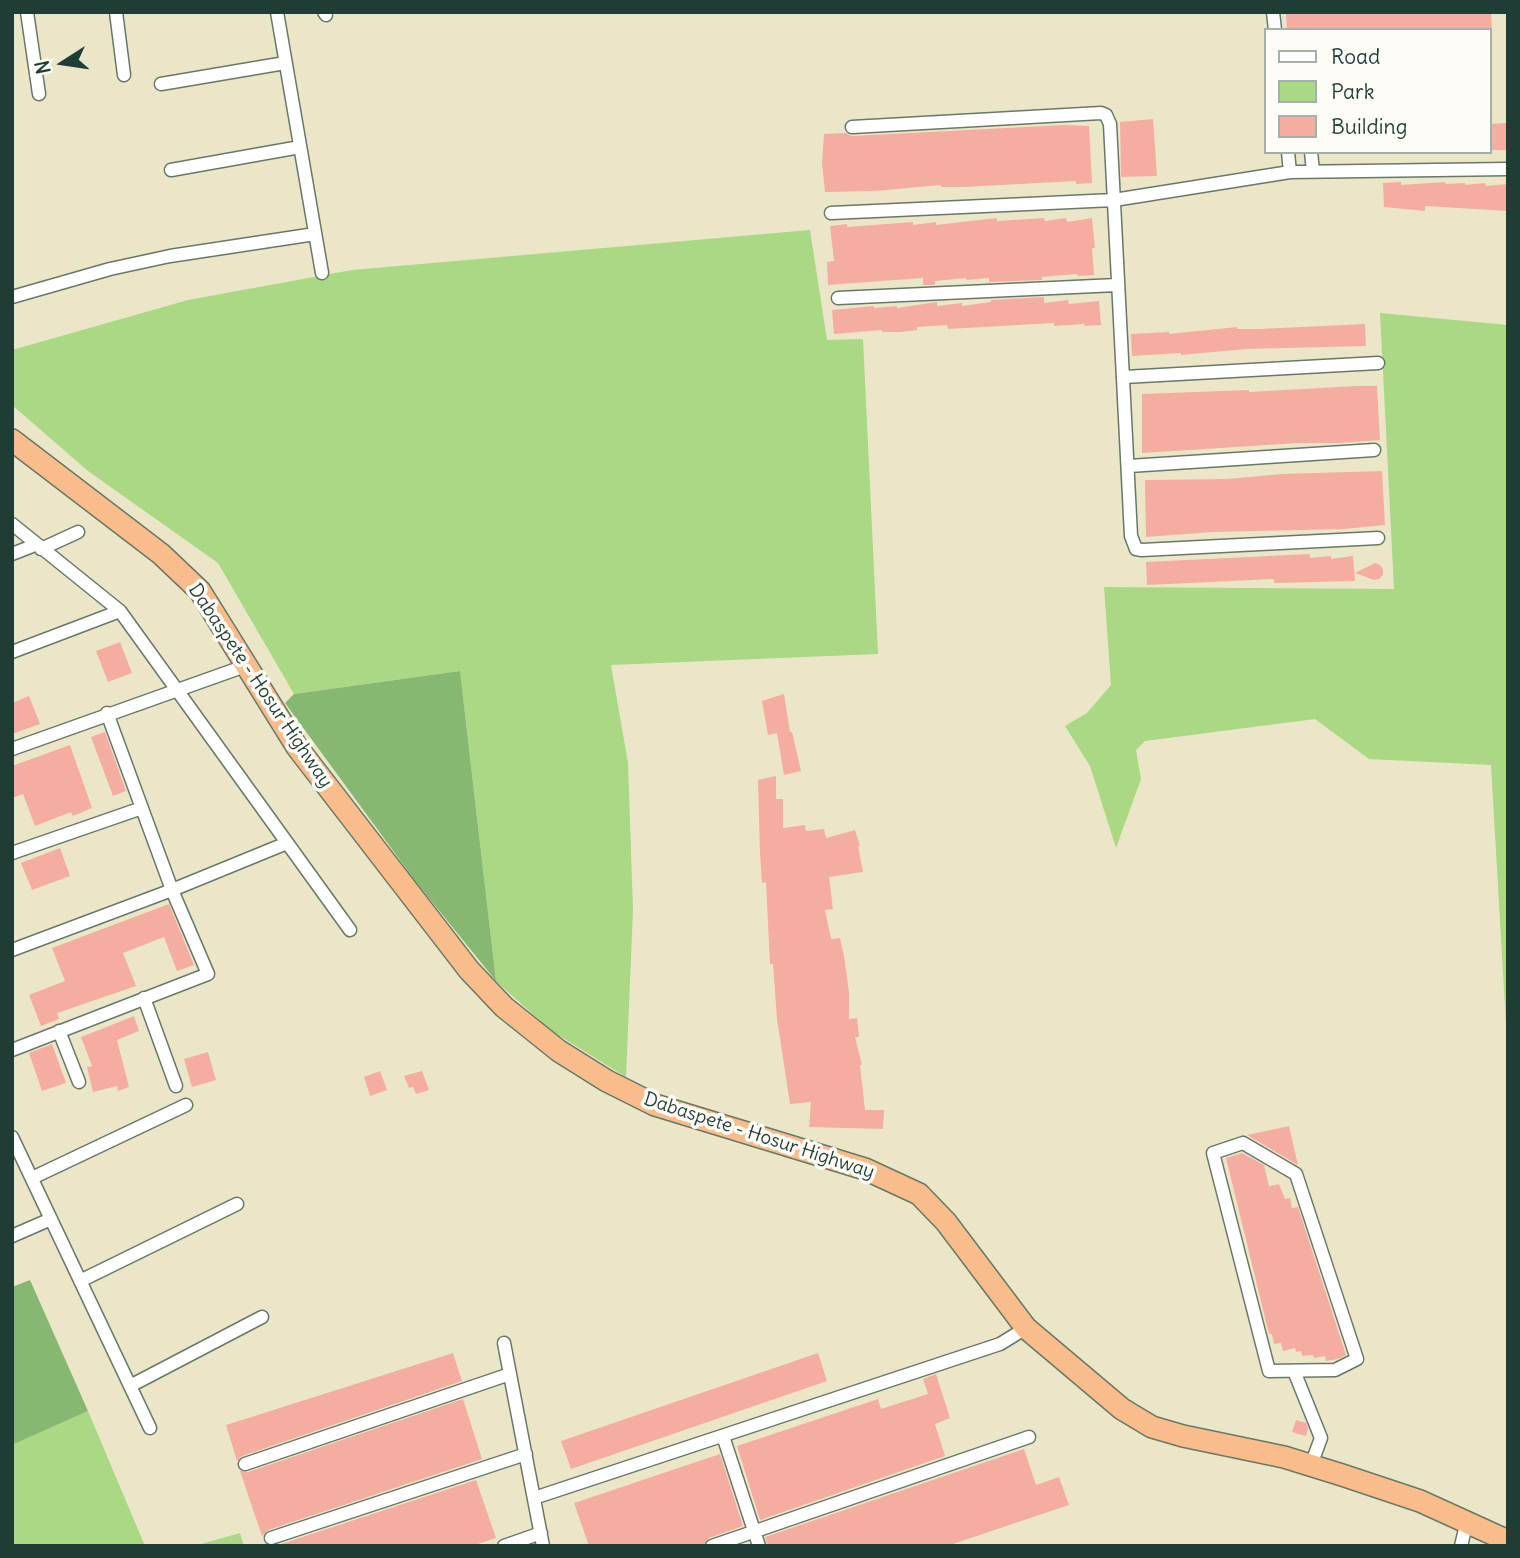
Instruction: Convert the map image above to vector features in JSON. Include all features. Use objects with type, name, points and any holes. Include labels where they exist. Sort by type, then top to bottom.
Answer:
[{"type":"highway","name":"Dabaspete - Hosur Highway","points":[[12,440],[161,554],[201,591],[297,747],[470,970],[503,1007],[559,1051],[607,1081],[655,1105],[865,1169],[919,1194],[946,1222],[1026,1328],[1122,1409],[1152,1427],[1311,1465],[1420,1501],[1508,1541]]},
{"type":"street","points":[[27,12],[39,94]]},
{"type":"street","points":[[116,12],[124,75]]},
{"type":"street","points":[[277,12],[322,273]]},
{"type":"street","points":[[161,84],[285,63]]},
{"type":"street","points":[[852,127],[1106,114],[1110,124],[1132,542],[1136,549],[1378,538]]},
{"type":"street","points":[[171,170],[300,146]]},
{"type":"street","points":[[1288,154],[1290,172]]},
{"type":"street","points":[[1311,154],[1313,171]]},
{"type":"street","points":[[831,213],[1114,200],[1290,172],[1508,169]]},
{"type":"street","points":[[12,297],[110,268],[315,234]]},
{"type":"street","points":[[838,298],[1117,285]]},
{"type":"street","points":[[1124,377],[1378,363]]},
{"type":"street","points":[[1129,466],[1374,450]]},
{"type":"street","points":[[12,524],[120,611],[350,930]]},
{"type":"street","points":[[12,554],[78,532]]},
{"type":"street","points":[[12,652],[120,611]]},
{"type":"street","points":[[12,748],[248,665]]},
{"type":"street","points":[[12,1050],[208,974],[173,890],[107,713]]},
{"type":"street","points":[[12,853],[142,808]]},
{"type":"street","points":[[12,950],[173,890],[287,843]]},
{"type":"street","points":[[144,998],[176,1086]]},
{"type":"street","points":[[59,1031],[79,1083]]},
{"type":"street","points":[[32,1178],[186,1105]]},
{"type":"street","points":[[12,1137],[150,1428]]},
{"type":"street","points":[[1243,1143],[1296,1174],[1357,1359],[1335,1370],[1294,1371],[1269,1371],[1213,1153],[1243,1143]]},
{"type":"street","points":[[80,1281],[237,1204]]},
{"type":"street","points":[[12,1236],[51,1219]]},
{"type":"street","points":[[130,1386],[262,1317]]},
{"type":"street","points":[[534,1498],[1000,1344],[1026,1328]]},
{"type":"street","points":[[504,1343],[542,1540],[504,1546]]},
{"type":"street","points":[[1294,1371],[1321,1438],[1311,1465]]},
{"type":"street","points":[[245,1464],[510,1374]]},
{"type":"street","points":[[723,1436],[759,1546]]},
{"type":"street","points":[[712,1546],[1030,1437]]},
{"type":"street","points":[[271,1538],[526,1454]]},
{"type":"street","points":[[1461,1546],[1467,1521]]},
{"type":"green space","points":[[810,230],[827,340],[863,339],[878,654],[611,665],[628,763],[633,910],[626,1077],[550,1030],[496,981],[460,671],[294,694],[218,563],[88,471],[12,405],[12,350],[188,300],[352,270]]},
{"type":"green space","points":[[1380,313],[1508,325],[1508,1059],[1491,765],[1369,759],[1315,719],[1145,741],[1136,750],[1141,779],[1116,848],[1090,766],[1065,726],[1087,713],[1111,685],[1104,587],[1394,589]]},
{"type":"green space","points":[[460,671],[496,981],[416,882],[285,703],[294,694]]},
{"type":"green space","points":[[30,1280],[88,1411],[12,1445],[12,1287]]},
{"type":"green space","points":[[88,1411],[145,1546],[12,1546],[12,1445]]},
{"type":"green space","points":[[240,1533],[244,1546],[194,1546]]},
{"type":"building","points":[[1286,12],[1491,12],[1492,28],[1287,28]]},
{"type":"building","points":[[1153,119],[1157,176],[1121,177],[1120,122]]},
{"type":"building","points":[[1506,123],[1508,150],[1492,150],[1492,124]]},
{"type":"building","points":[[1089,126],[1092,183],[1076,184],[1076,181],[964,187],[941,185],[825,192],[822,163],[824,134],[846,133],[852,136]]},
{"type":"building","points":[[1401,182],[1401,185],[1445,182],[1465,185],[1485,183],[1486,186],[1508,184],[1508,211],[1425,206],[1425,211],[1384,207],[1383,183]]},
{"type":"building","points":[[997,218],[997,221],[1044,218],[1045,221],[1066,218],[1067,222],[1092,218],[1094,275],[1077,274],[1042,277],[1042,280],[989,282],[989,278],[966,278],[935,281],[935,285],[923,285],[923,278],[828,285],[827,262],[834,261],[830,226],[913,222],[913,225],[936,222],[936,225]]},
{"type":"building","points":[[1044,297],[1044,303],[1068,300],[1069,304],[1099,301],[1101,325],[1054,326],[1054,323],[948,329],[947,325],[917,327],[917,330],[901,332],[882,330],[834,334],[832,310],[874,306],[897,308],[937,302],[937,306],[962,303],[962,306],[991,300]]},
{"type":"building","points":[[1365,324],[1366,346],[1246,349],[1132,356],[1131,334],[1169,334],[1237,327],[1259,329]]},
{"type":"building","points":[[1377,386],[1380,440],[1142,453],[1142,394]]},
{"type":"building","points":[[1382,471],[1385,525],[1146,537],[1145,480],[1227,479],[1282,474]]},
{"type":"building","points":[[1310,554],[1310,558],[1331,556],[1331,559],[1353,556],[1355,581],[1274,583],[1274,579],[1147,585],[1146,562]]},
{"type":"building","points":[[1375,563],[1383,569],[1383,575],[1379,579],[1374,580],[1355,573]]},
{"type":"building","points":[[120,642],[132,673],[108,682],[96,651]]},
{"type":"building","points":[[784,694],[790,732],[801,771],[784,775],[777,733],[768,735],[762,701]]},
{"type":"building","points":[[29,696],[40,724],[12,734],[12,703]]},
{"type":"building","points":[[105,732],[126,791],[113,796],[91,737]]},
{"type":"building","points":[[70,745],[92,808],[73,816],[71,812],[35,826],[23,794],[12,798],[12,766]]},
{"type":"building","points":[[776,776],[776,799],[783,799],[783,828],[805,825],[806,831],[824,829],[826,838],[855,830],[860,846],[863,872],[829,877],[833,909],[825,910],[831,939],[840,938],[844,956],[849,992],[849,1019],[857,1018],[859,1037],[855,1037],[862,1065],[865,1110],[884,1110],[883,1129],[809,1127],[811,1102],[790,1104],[777,1019],[773,964],[770,964],[766,882],[762,883],[760,853],[758,780]]},
{"type":"building","points":[[60,848],[70,876],[32,890],[21,863]]},
{"type":"building","points":[[169,904],[194,965],[177,971],[164,937],[123,953],[136,986],[57,1013],[59,1019],[41,1026],[29,995],[65,981],[52,948]]},
{"type":"building","points":[[134,1016],[139,1031],[117,1040],[129,1087],[118,1091],[117,1086],[93,1092],[87,1067],[92,1066],[81,1037]]},
{"type":"building","points":[[52,1044],[66,1083],[42,1091],[29,1053]]},
{"type":"building","points":[[208,1052],[216,1080],[192,1087],[184,1059]]},
{"type":"building","points":[[380,1071],[387,1090],[370,1096],[364,1077]]},
{"type":"building","points":[[422,1071],[429,1090],[416,1094],[413,1087],[409,1088],[404,1076]]},
{"type":"building","points":[[1289,1126],[1298,1165],[1247,1135]]},
{"type":"building","points":[[1242,1153],[1264,1165],[1269,1186],[1279,1184],[1285,1199],[1290,1198],[1292,1208],[1298,1207],[1346,1355],[1338,1359],[1326,1361],[1325,1356],[1302,1356],[1301,1351],[1296,1352],[1295,1348],[1283,1351],[1281,1343],[1274,1344],[1272,1334],[1269,1334],[1226,1158]]},
{"type":"building","points":[[453,1353],[462,1381],[242,1456],[237,1461],[226,1425]]},
{"type":"building","points":[[818,1353],[827,1381],[571,1469],[561,1441]]},
{"type":"building","points":[[936,1374],[950,1418],[935,1424],[945,1456],[760,1520],[737,1446],[878,1399],[881,1409],[928,1394],[923,1379]]},
{"type":"building","points":[[463,1399],[482,1459],[268,1530],[262,1536],[240,1471],[248,1472]]},
{"type":"building","points":[[1296,1420],[1306,1423],[1306,1436],[1292,1432]]},
{"type":"building","points":[[1024,1449],[1036,1485],[1059,1477],[1069,1505],[947,1546],[768,1546],[765,1537]]},
{"type":"building","points":[[720,1454],[743,1526],[709,1538],[703,1546],[589,1546],[574,1503]]},
{"type":"building","points":[[476,1480],[496,1538],[472,1546],[275,1546]]}]
